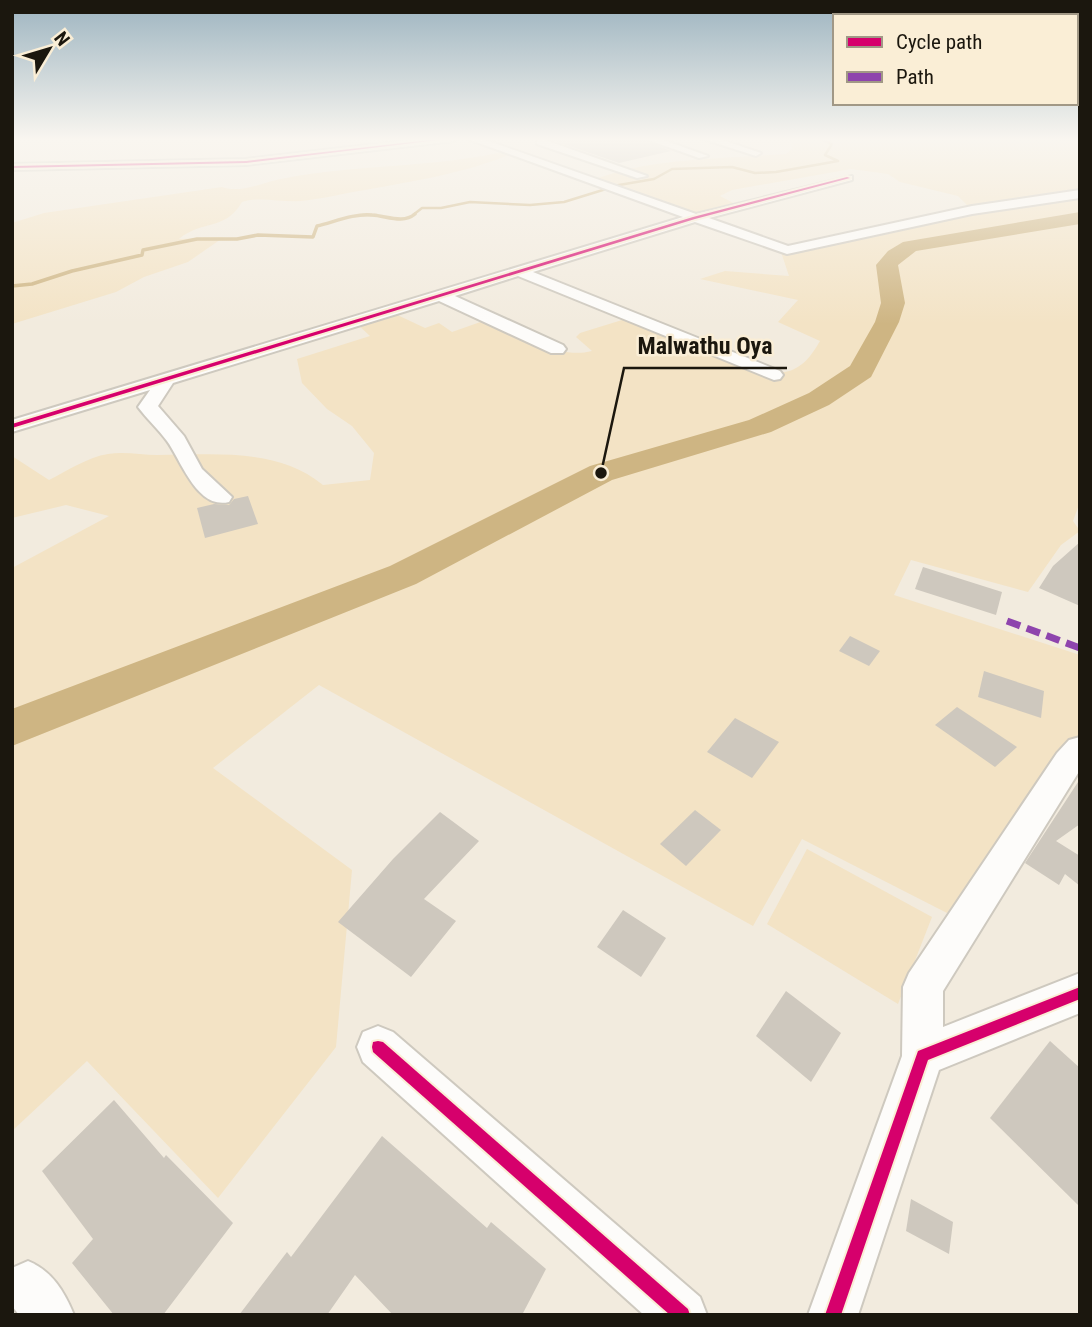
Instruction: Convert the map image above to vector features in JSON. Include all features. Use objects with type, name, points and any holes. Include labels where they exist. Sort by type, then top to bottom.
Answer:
[{"type":"street","points":[[644,200],[787,250],[972,210],[1040,200]]},
{"type":"street","points":[[12,426],[694,218],[764,200]]},
{"type":"street","points":[[518,271],[774,374]]},
{"type":"street","points":[[440,295],[556,349]]},
{"type":"street","points":[[166,379],[148,407],[177,440],[193,472],[221,497]]},
{"type":"street","points":[[833,1315],[923,1056],[923,987],[1076,760]]},
{"type":"street","points":[[923,1056],[1080,993]]},
{"type":"street","points":[[378,1047],[682,1315]]},
{"type":"shaded area","points":[[134,200],[309,200],[242,202],[228,218],[196,229],[179,239],[224,237],[188,262],[144,277],[116,292],[12,324],[12,223],[44,213]]},
{"type":"shaded area","points":[[643,200],[727,200],[739,206],[694,218]]},
{"type":"shaded area","points":[[962,200],[1080,200],[1080,502],[1073,521],[1080,531],[1061,545],[1028,592],[911,560],[894,595],[1080,655],[1080,742],[947,913],[802,839],[753,926],[319,685],[213,768],[352,870],[336,1047],[218,1198],[87,1061],[12,1131],[12,568],[109,516],[66,505],[12,518],[12,456],[49,480],[93,458],[120,453],[244,456],[286,464],[323,485],[370,480],[374,453],[352,426],[327,409],[302,383],[297,359],[370,336],[356,323],[391,312],[425,328],[439,323],[452,332],[489,319],[552,349],[579,353],[592,351],[576,337],[580,333],[622,320],[633,320],[712,351],[785,372],[806,361],[820,341],[778,322],[798,300],[700,279],[725,271],[789,276],[780,249],[972,210]]},
{"type":"shaded area","points":[[807,849],[932,917],[898,1004],[767,924]]},
{"type":"building","points":[[248,496],[258,524],[205,538],[197,508],[214,504],[229,505],[234,499]]},
{"type":"building","points":[[1080,542],[1080,606],[1039,588],[1053,566]]},
{"type":"building","points":[[923,567],[1002,592],[996,615],[915,589]]},
{"type":"building","points":[[850,636],[880,651],[869,666],[839,651]]},
{"type":"building","points":[[984,671],[1044,691],[1041,718],[978,697]]},
{"type":"building","points":[[957,707],[1017,747],[995,767],[935,725]]},
{"type":"building","points":[[735,718],[779,742],[752,778],[707,752]]},
{"type":"building","points":[[1080,779],[1080,824],[1056,841],[1080,856],[1080,886],[1065,874],[1059,885],[1025,863]]},
{"type":"building","points":[[695,810],[721,830],[686,866],[660,844]]},
{"type":"building","points":[[440,812],[479,841],[424,899],[456,921],[411,977],[338,922],[393,859]]},
{"type":"building","points":[[623,910],[666,938],[641,977],[597,947]]},
{"type":"building","points":[[786,991],[841,1033],[811,1082],[756,1036]]},
{"type":"building","points":[[1050,1041],[1080,1068],[1080,1207],[990,1118]]},
{"type":"building","points":[[114,1100],[164,1158],[166,1155],[233,1223],[163,1315],[114,1315],[72,1263],[93,1239],[42,1171]]},
{"type":"building","points":[[382,1136],[487,1228],[491,1222],[546,1269],[522,1315],[393,1315],[355,1275],[327,1315],[239,1315],[287,1252],[291,1257]]},
{"type":"building","points":[[911,1199],[953,1222],[949,1254],[906,1231]]},
{"type":"waterway","points":[[413,215],[422,208],[441,208],[470,202],[530,205],[571,200]]},
{"type":"waterway","points":[[372,215],[405,219],[415,214]]},
{"type":"waterway","points":[[12,286],[32,284],[72,271],[142,255],[143,250],[197,239],[237,239],[258,235],[313,237],[317,226],[365,215]]},
{"type":"waterway","points":[[365,215],[372,215]]},
{"type":"waterway","points":[[372,215],[377,215]]},
{"type":"waterway","points":[[12,728],[403,575],[601,473],[760,426],[819,399],[861,371],[887,322],[893,303],[887,265],[895,255],[910,246],[1080,218]]},
{"type":"marked path","points":[[1007,621],[1080,648]]},
{"type":"cycle path","points":[[12,426],[694,218],[764,200]]},
{"type":"cycle path","points":[[833,1315],[923,1056],[1080,993]]},
{"type":"cycle path","points":[[378,1047],[682,1315]]},
{"type":"place","name":"Malwathu Oya","points":[[601,473]]}]
